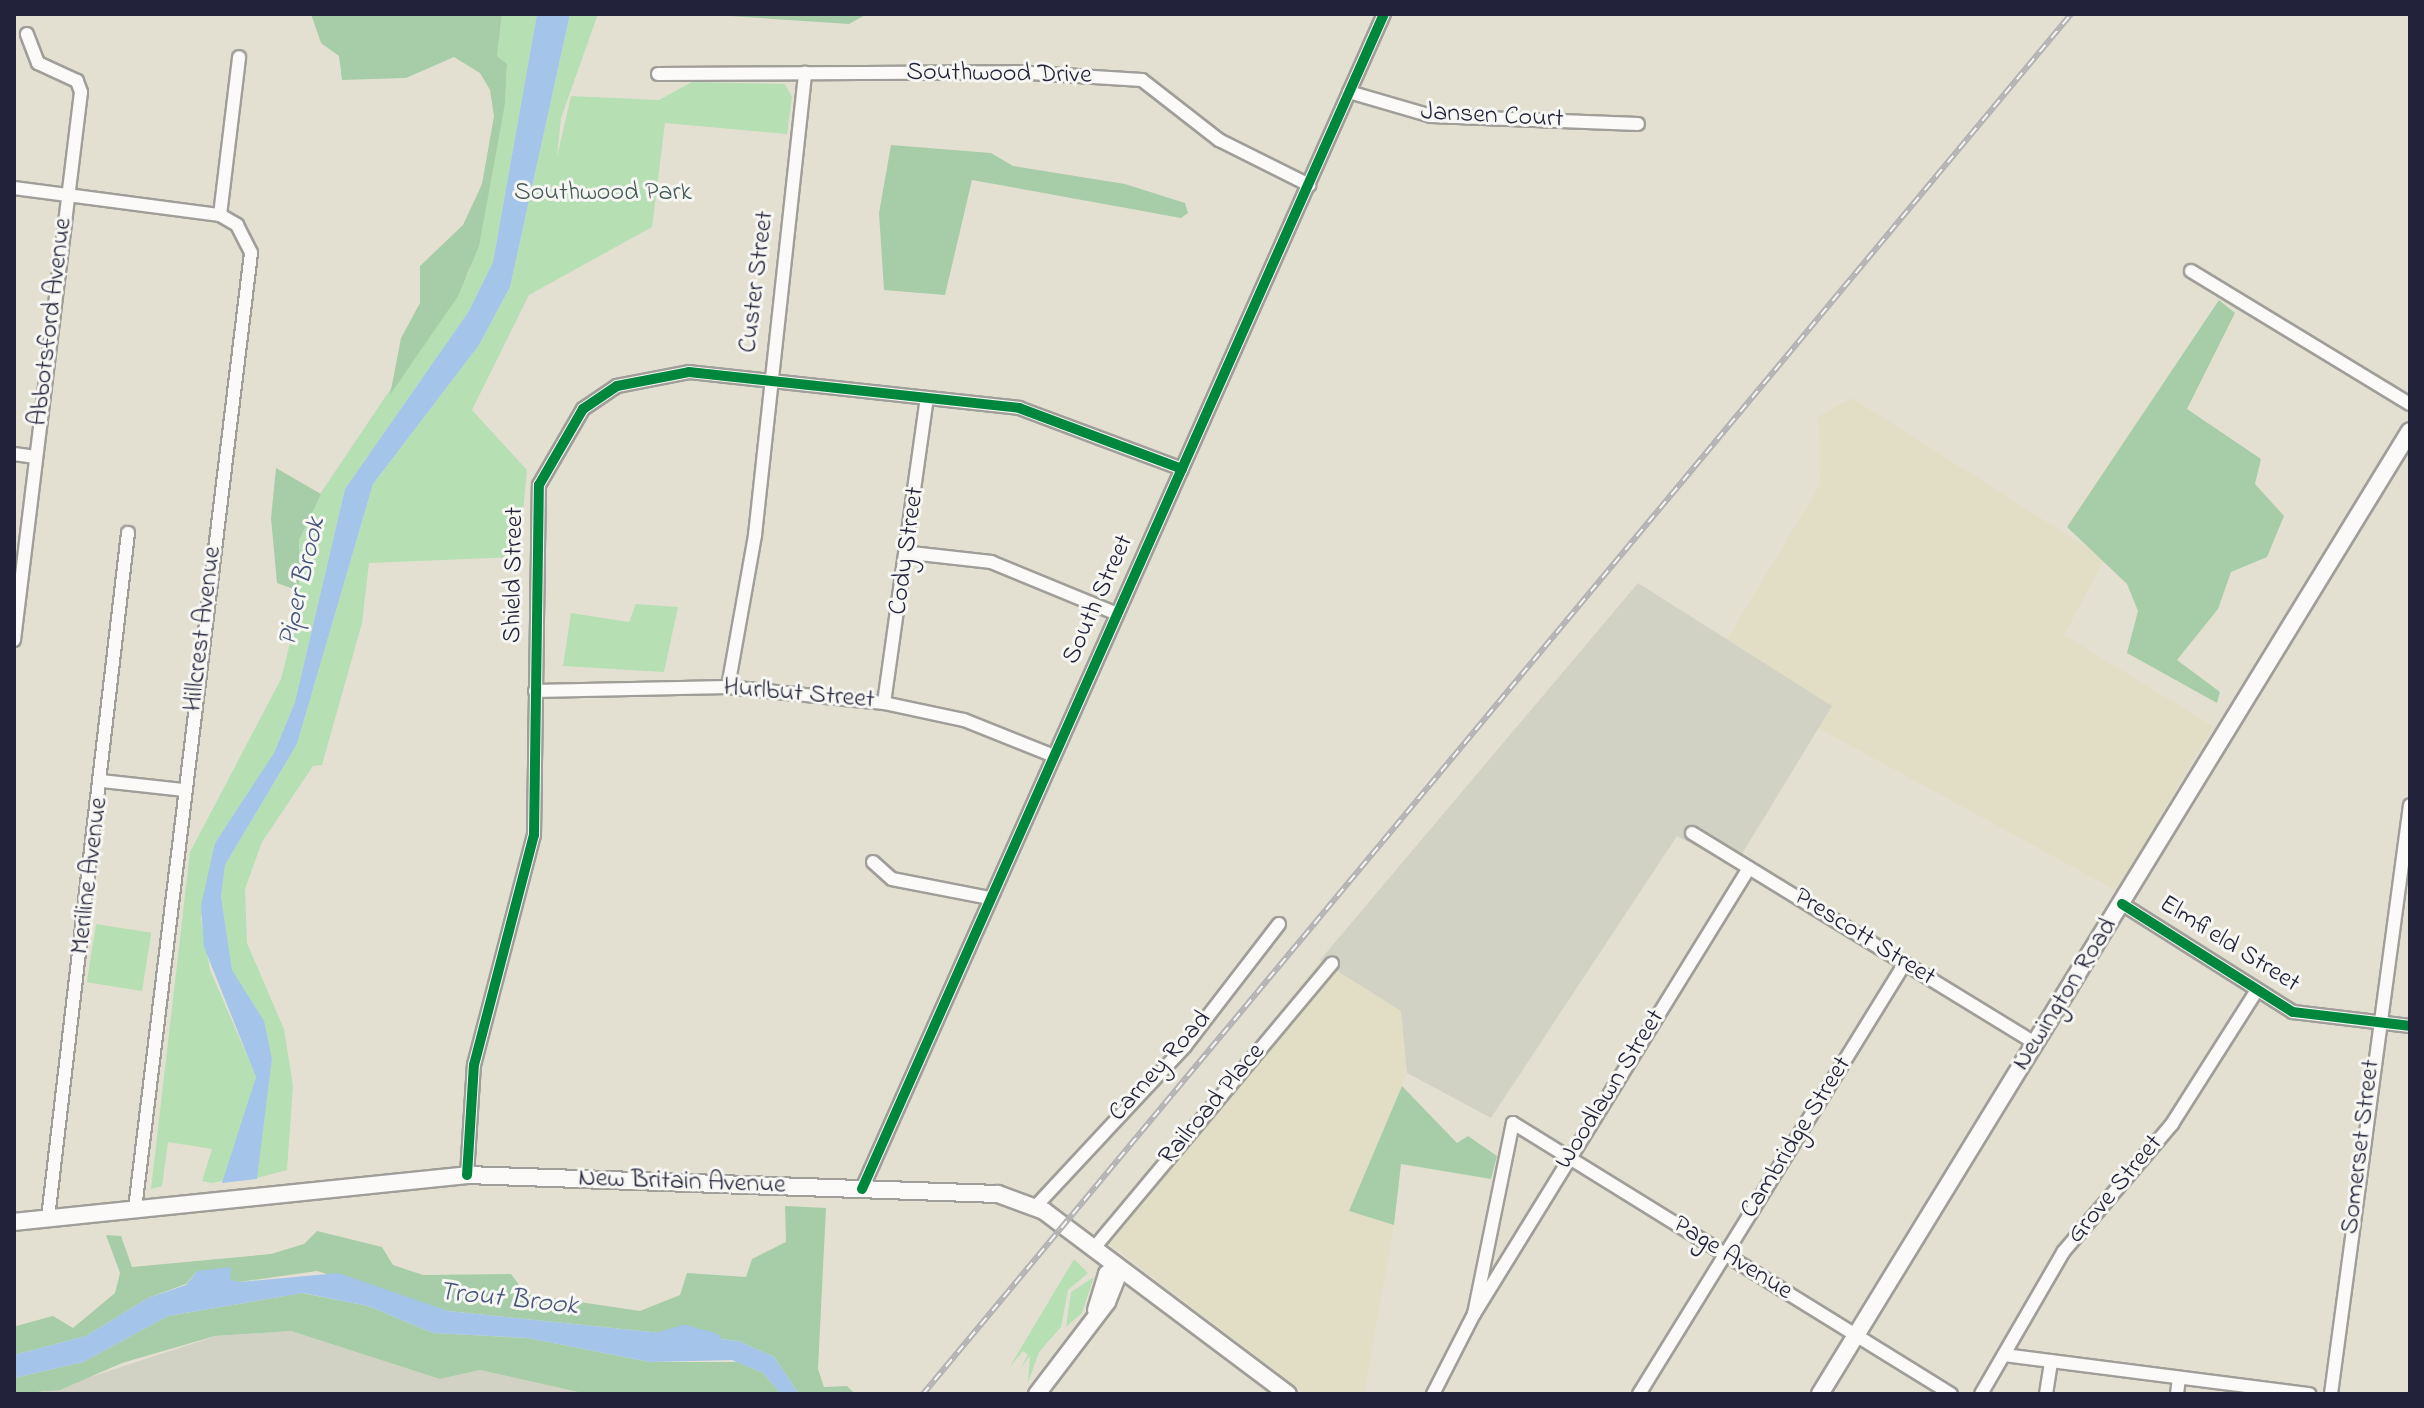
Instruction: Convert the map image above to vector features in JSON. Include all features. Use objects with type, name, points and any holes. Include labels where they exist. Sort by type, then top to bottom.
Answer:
[{"type":"main road","name":"Newington Road","points":[[1820,1394],[2410,431]]},
{"type":"main road","name":"New Britain Avenue","points":[[14,1222],[467,1175],[986,1193],[1036,1206],[1288,1394]]},
{"type":"main road","points":[[1037,1394],[1096,1310],[1107,1274],[1120,1269]]},
{"type":"street","name":"South Street","points":[[862,1189],[1384,14]]},
{"type":"street","name":"Abbotsford Avenue","points":[[14,640],[81,92],[77,81],[38,63],[27,34]]},
{"type":"street","points":[[14,188],[220,215],[239,57]]},
{"type":"street","name":"Southwood Drive","points":[[658,74],[805,73],[1142,80],[1219,140],[1309,185]]},
{"type":"street","name":"Custer Street","points":[[728,687],[755,535],[769,381],[805,73]]},
{"type":"street","name":"Jansen Court","points":[[1349,92],[1431,116],[1638,124]]},
{"type":"street","name":"Hillcrest Avenue","points":[[135,1209],[251,253],[237,225],[220,215]]},
{"type":"street","points":[[2191,271],[2410,404]]},
{"type":"street","name":"Shield Street","points":[[467,1175],[474,1065],[534,835],[539,485],[567,427],[617,386],[653,374],[769,381],[927,398],[1053,416],[1182,469]]},
{"type":"street","name":"Cody Street","points":[[884,703],[911,553],[927,398]]},
{"type":"street","points":[[14,454],[36,457]]},
{"type":"street","name":"Meriline Avenue","points":[[48,1218],[102,781],[128,533]]},
{"type":"street","points":[[911,553],[991,562],[1117,614]]},
{"type":"street","name":"Hurlbut Street","points":[[535,691],[728,687],[884,703],[964,720],[1054,756]]},
{"type":"street","points":[[102,781],[184,790]]},
{"type":"street","name":"Somerset Street","points":[[2331,1394],[2378,1022],[2410,805]]},
{"type":"street","name":"Prescott Street","points":[[1692,833],[2036,1044]]},
{"type":"street","points":[[873,862],[892,879],[990,898]]},
{"type":"street","name":"Woodlawn Street","points":[[1433,1394],[1474,1314],[1749,868]]},
{"type":"street","name":"Elmfield Street","points":[[2122,904],[2293,1012],[2410,1026]]},
{"type":"street","name":"Carney Road","points":[[1036,1206],[1185,1046],[1279,924]]},
{"type":"street","name":"Railroad Place","points":[[1094,1248],[1332,963]]},
{"type":"street","name":"Cambridge Street","points":[[1639,1394],[1905,963]]},
{"type":"street","name":"Grove Street","points":[[1981,1394],[2064,1251],[2172,1124],[2257,990]]},
{"type":"street","name":"Woodlawn Street","points":[[1474,1314],[1513,1123]]},
{"type":"street","name":"Page Avenue","points":[[1513,1123],[1951,1394]]},
{"type":"street","points":[[2004,1355],[2310,1394]]},
{"type":"street","points":[[2046,1394],[2051,1361]]},
{"type":"street","points":[[2177,1394],[2179,1378]]},
{"type":"shaded area","points":[[1852,398],[2105,559],[2064,635],[2213,726],[2117,891],[1818,728],[1831,706],[1727,639],[1820,485],[1819,416]]},
{"type":"shaded area","points":[[1638,583],[1832,706],[1734,867],[1677,836],[1491,1118],[1407,1073],[1401,1011],[1320,960]]},
{"type":"shaded area","points":[[1320,960],[1401,1011],[1407,1073],[1349,1211],[1394,1225],[1364,1394],[1306,1394],[1107,1242]]},
{"type":"shaded area","points":[[291,1331],[440,1379],[480,1370],[587,1394],[38,1394],[216,1336]]},
{"type":"green space","points":[[311,14],[502,14],[497,56],[507,64],[505,104],[479,246],[458,296],[390,395],[401,338],[420,303],[420,266],[463,225],[482,184],[494,116],[490,90],[480,73],[454,57],[406,78],[342,80],[339,56],[321,43]]},
{"type":"green space","points":[[502,14],[537,14],[493,262],[469,311],[345,489],[295,702],[274,753],[215,843],[201,919],[210,970],[256,1076],[241,1140],[223,1181],[211,1183],[202,1181],[212,1149],[168,1142],[162,1186],[151,1189],[190,852],[281,679],[298,611],[299,540],[316,500],[469,272],[505,104],[507,64],[497,56]]},
{"type":"green space","name":"Southwood Park","points":[[570,14],[598,14],[561,118],[557,157],[571,96],[659,100],[692,82],[785,84],[792,97],[787,134],[665,123],[652,227],[529,295],[472,410],[527,470],[519,557],[369,563],[362,623],[322,765],[313,766],[262,842],[245,889],[247,943],[284,1029],[293,1086],[287,1170],[257,1178],[272,1059],[232,970],[221,896],[225,865],[297,744],[373,484],[479,345],[510,287]]},
{"type":"green space","points":[[699,14],[867,14],[849,24]]},
{"type":"green space","points":[[891,145],[991,153],[1013,166],[1125,184],[1185,203],[1188,213],[1181,218],[972,180],[945,295],[884,290],[879,213]]},
{"type":"green space","points":[[2219,300],[2235,313],[2187,409],[2261,459],[2255,484],[2284,516],[2267,557],[2231,572],[2218,609],[2177,660],[2220,692],[2217,703],[2127,653],[2138,611],[2127,584],[2067,527]]},
{"type":"green space","points":[[276,468],[321,494],[299,540],[299,591],[277,583],[271,518]]},
{"type":"green space","points":[[636,604],[678,607],[664,672],[563,666],[571,613],[629,622]]},
{"type":"green space","points":[[96,924],[151,933],[142,991],[87,982]]},
{"type":"green space","points":[[1402,1086],[1457,1143],[1468,1136],[1497,1156],[1491,1179],[1401,1164],[1394,1225],[1349,1211]]},
{"type":"green space","points":[[785,1206],[826,1208],[818,1369],[824,1387],[847,1386],[855,1394],[799,1394],[774,1357],[739,1341],[448,1311],[317,1271],[239,1282],[197,1271],[186,1284],[148,1298],[86,1336],[14,1355],[16,1326],[53,1316],[73,1328],[115,1293],[120,1273],[106,1235],[121,1236],[132,1267],[271,1254],[304,1244],[317,1231],[382,1247],[393,1265],[423,1275],[511,1274],[526,1294],[640,1311],[680,1295],[687,1273],[746,1277],[752,1259],[786,1242]]},
{"type":"green space","points":[[1074,1259],[1088,1273],[1068,1290],[1061,1327],[1039,1352],[1028,1383],[1030,1356],[1020,1369],[1028,1355],[1023,1351],[1009,1368]]},
{"type":"green space","points":[[1094,1277],[1082,1313],[1066,1327],[1071,1292]]},
{"type":"green space","points":[[302,1293],[368,1306],[433,1333],[528,1338],[650,1362],[738,1362],[763,1373],[781,1394],[587,1394],[480,1370],[440,1379],[291,1331],[215,1336],[122,1363],[60,1390],[14,1394],[14,1378],[83,1362],[168,1316]]},
{"type":"water","points":[[537,14],[570,14],[510,287],[479,345],[373,484],[297,744],[225,865],[221,896],[232,970],[264,1021],[272,1059],[257,1179],[222,1183],[256,1077],[204,947],[201,906],[215,843],[274,753],[295,702],[345,489],[469,311],[493,262]]},
{"type":"water","points":[[231,1267],[230,1279],[239,1282],[338,1273],[448,1311],[739,1341],[774,1357],[799,1394],[781,1394],[763,1373],[732,1360],[650,1362],[528,1338],[433,1333],[368,1306],[303,1293],[168,1316],[83,1362],[14,1378],[14,1355],[86,1336],[148,1298],[186,1285],[197,1271]]},
{"type":"waterway","name":"Trout Brook","points":[[653,1343],[685,1334],[713,1342]]},
{"type":"railway","points":[[923,1394],[2071,14]]},
{"type":"cycle path","points":[[862,1189],[1384,14]]},
{"type":"cycle path","points":[[467,1175],[474,1065],[534,835],[539,485],[583,409],[617,386],[689,372],[1019,408],[1182,469]]},
{"type":"cycle path","points":[[2122,904],[2293,1012],[2410,1026]]},
{"type":"water label","name":"Piper Brook","points":[[303,582]]}]
